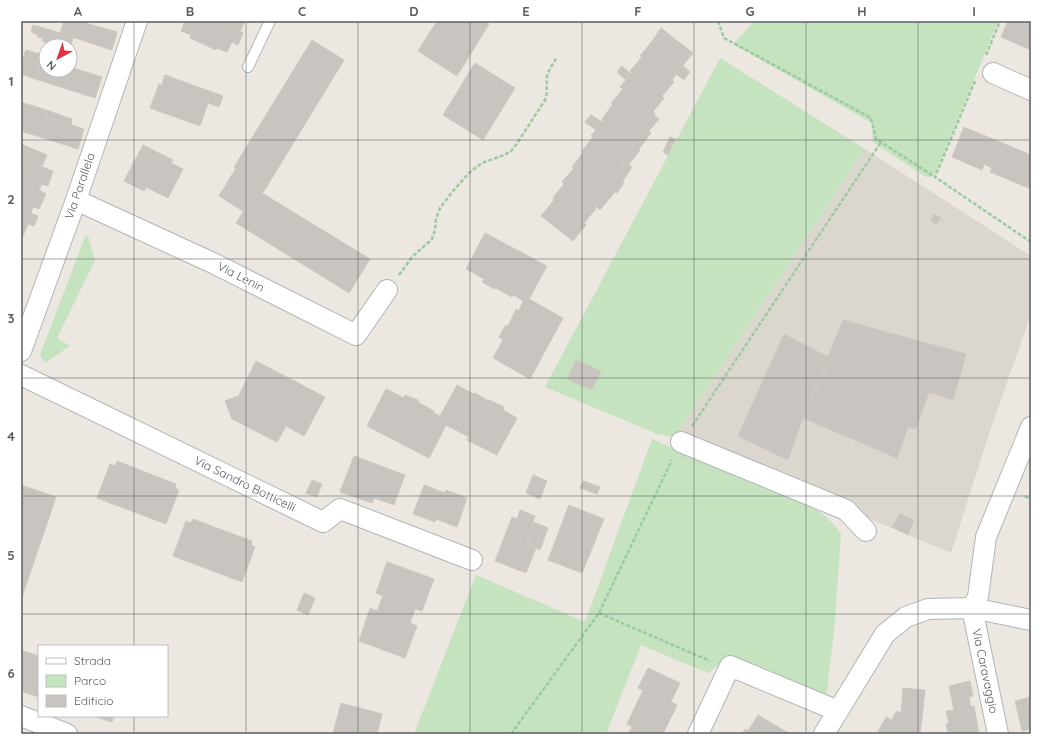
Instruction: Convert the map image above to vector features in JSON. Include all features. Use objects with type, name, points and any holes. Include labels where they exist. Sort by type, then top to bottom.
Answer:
[{"type":"street","name":"Via Parallela","points":[[21,351],[76,200],[137,21]]},
{"type":"street","points":[[984,70],[1031,90]]},
{"type":"street","name":"Via Lenin","points":[[76,200],[216,264],[356,334],[387,290]]},
{"type":"street","name":"Via Sandro Botticelli","points":[[21,375],[323,522],[340,509],[472,560]]},
{"type":"street","points":[[972,608],[978,597],[986,537],[1031,427]]},
{"type":"street","points":[[681,442],[846,510],[866,531]]},
{"type":"street","points":[[824,734],[885,634],[906,617],[928,609],[972,608],[1031,620]]},
{"type":"street","name":"Via Caravaggio","points":[[972,608],[998,734]]},
{"type":"street","points":[[698,734],[730,666],[838,711]]},
{"type":"street","points":[[21,716],[67,734]]},
{"type":"lane","points":[[248,67],[270,21]]},
{"type":"path","points":[[718,21],[724,38],[871,118],[876,139],[1031,242]]},
{"type":"path","points":[[935,177],[984,70],[1000,21]]},
{"type":"path","points":[[387,290],[412,257],[432,239],[440,208],[453,191],[470,172],[482,163],[504,155],[516,145],[545,100],[547,93],[546,82],[548,71],[557,57]]},
{"type":"path","points":[[599,613],[729,669]]},
{"type":"shaded area","points":[[865,149],[1031,256],[1031,314],[989,434],[951,553],[675,437]]},
{"type":"green space","points":[[755,21],[998,21],[936,172],[931,177],[926,177],[873,142],[872,123],[733,44]]},
{"type":"green space","points":[[720,58],[865,149],[675,437],[657,434],[545,387]]},
{"type":"green space","points":[[88,236],[95,260],[57,338],[70,346],[45,363],[40,355],[85,237]]},
{"type":"green space","points":[[652,439],[694,458],[809,505],[827,518],[841,534],[834,633],[826,698],[725,666],[717,666],[708,673],[641,645],[606,734],[414,734],[476,575],[585,622]]},
{"type":"building","points":[[64,21],[78,21],[72,37],[73,38],[52,38],[54,31],[60,33]]},
{"type":"building","points":[[78,21],[117,32],[112,50],[72,37]]},
{"type":"building","points":[[185,21],[230,21],[232,22],[230,26],[240,31],[235,44],[232,42],[227,52],[217,48],[216,50],[190,38],[191,35],[181,31]]},
{"type":"building","points":[[230,21],[240,21],[244,23],[240,31],[230,26],[232,22]]},
{"type":"building","points":[[437,21],[483,21],[489,24],[457,76],[418,51]]},
{"type":"building","points":[[1008,21],[1031,21],[1031,50],[1001,37]]},
{"type":"building","points":[[33,25],[54,31],[52,38],[38,37],[38,35],[31,32]]},
{"type":"building","points":[[661,28],[693,53],[684,64],[653,40]]},
{"type":"building","points":[[240,31],[243,33],[238,45],[235,44]]},
{"type":"building","points":[[312,40],[344,60],[266,188],[234,167]]},
{"type":"building","points":[[653,40],[684,64],[672,80],[674,82],[662,96],[664,98],[653,112],[655,113],[643,127],[645,129],[623,160],[625,161],[613,176],[615,177],[594,208],[596,209],[584,223],[586,225],[573,241],[541,216],[554,200],[553,198],[564,184],[562,182],[574,168],[572,167],[583,153],[582,151],[593,137],[591,136],[613,104],[611,103],[623,89],[620,87],[632,73],[630,71],[642,57],[640,56]]},
{"type":"building","points":[[26,50],[38,54],[38,68],[35,79],[21,74],[22,60]]},
{"type":"building","points":[[475,63],[515,88],[483,140],[443,115]]},
{"type":"building","points":[[622,66],[631,74],[626,80],[617,72]]},
{"type":"building","points":[[683,66],[690,72],[684,80],[676,74]]},
{"type":"building","points":[[38,68],[38,78],[78,78],[78,70],[102,77],[95,98],[35,79]]},
{"type":"building","points":[[165,75],[212,92],[200,126],[150,108],[159,84],[162,85]]},
{"type":"building","points":[[212,92],[223,96],[219,107],[208,103]]},
{"type":"building","points":[[21,102],[46,110],[44,116],[84,129],[78,149],[21,131]]},
{"type":"building","points":[[46,110],[72,119],[71,125],[44,116]]},
{"type":"building","points":[[591,115],[602,122],[596,130],[585,122]]},
{"type":"building","points":[[654,115],[659,119],[649,131],[651,133],[629,164],[632,167],[622,182],[624,183],[617,193],[615,192],[600,210],[595,206],[615,177],[613,176],[625,161],[623,160],[635,145],[633,144],[645,129],[643,127]]},
{"type":"building","points":[[964,127],[1031,155],[1031,189],[990,172],[992,168],[984,164],[982,170],[952,157]]},
{"type":"building","points":[[670,137],[676,139],[668,155],[663,152]]},
{"type":"building","points":[[21,144],[47,155],[42,166],[21,159]]},
{"type":"building","points":[[143,145],[173,160],[171,163],[183,169],[168,198],[146,187],[144,191],[124,181]]},
{"type":"building","points":[[21,159],[53,171],[48,186],[42,184],[39,190],[46,194],[39,209],[33,207],[31,213],[38,216],[34,226],[28,224],[23,236],[21,235]]},
{"type":"building","points":[[236,168],[266,188],[262,193],[257,190],[243,211],[219,196]]},
{"type":"building","points":[[257,190],[370,259],[349,293],[236,223]]},
{"type":"building","points":[[935,214],[941,218],[936,224],[930,220]]},
{"type":"building","points":[[485,233],[547,266],[529,299],[563,318],[530,379],[493,358],[503,340],[499,337],[506,325],[508,326],[516,309],[519,311],[523,301],[514,295],[512,297],[496,288],[494,289],[482,282],[484,279],[466,269]]},
{"type":"building","points":[[843,320],[966,354],[953,400],[929,392],[916,429],[908,427],[897,458],[803,418]]},
{"type":"building","points":[[784,334],[832,359],[803,418],[788,460],[738,436]]},
{"type":"building","points":[[576,360],[601,371],[592,390],[567,379]]},
{"type":"building","points":[[256,361],[325,397],[304,436],[286,426],[277,442],[238,422],[245,406],[236,401]]},
{"type":"building","points":[[457,385],[473,394],[475,393],[504,407],[503,410],[517,418],[497,455],[467,440],[469,437],[446,425],[429,458],[367,426],[386,389],[404,398],[405,395],[418,400],[419,403],[440,416]]},
{"type":"building","points":[[238,396],[236,401],[245,406],[238,422],[232,419],[225,401]]},
{"type":"building","points":[[354,456],[405,475],[394,505],[374,498],[372,503],[340,492]]},
{"type":"building","points":[[117,461],[176,484],[175,488],[179,490],[166,524],[97,498],[110,464],[115,466]]},
{"type":"building","points":[[533,475],[547,481],[540,499],[526,493]]},
{"type":"building","points":[[312,480],[322,484],[317,497],[306,493]]},
{"type":"building","points":[[583,481],[600,487],[597,494],[580,488]]},
{"type":"building","points":[[21,485],[56,497],[21,600]]},
{"type":"building","points":[[424,485],[445,493],[446,490],[467,498],[457,527],[436,519],[435,522],[413,514]]},
{"type":"building","points":[[569,505],[604,519],[582,573],[548,560]]},
{"type":"building","points":[[520,510],[535,516],[533,522],[548,528],[540,550],[536,548],[536,546],[526,543],[534,525],[517,519]]},
{"type":"building","points":[[900,514],[914,520],[908,535],[892,527]]},
{"type":"building","points":[[512,517],[534,525],[526,543],[536,546],[536,548],[526,573],[495,561]]},
{"type":"building","points":[[193,519],[252,541],[251,545],[255,547],[242,582],[173,556],[186,521],[191,523]]},
{"type":"building","points":[[387,562],[434,579],[422,611],[415,609],[410,623],[417,626],[405,658],[359,641],[370,608],[377,611],[383,596],[376,593]]},
{"type":"building","points":[[304,593],[315,598],[308,615],[297,610]]},
{"type":"building","points":[[21,650],[38,656],[38,697],[21,691]]},
{"type":"building","points":[[648,668],[680,683],[671,702],[677,705],[663,734],[628,734],[632,727],[627,724],[643,690],[638,688]]},
{"type":"building","points":[[970,681],[973,696],[969,697],[971,707],[974,706],[979,734],[948,734],[946,724],[949,723],[946,711],[954,710],[949,686]]},
{"type":"building","points":[[903,688],[925,690],[922,718],[904,716],[900,724],[892,720],[896,711],[901,713]]},
{"type":"building","points":[[1031,697],[1031,729],[1022,731],[1015,701]]},
{"type":"building","points":[[341,703],[382,714],[377,734],[361,734],[361,732],[335,726]]},
{"type":"building","points":[[758,715],[790,734],[742,734],[745,729],[748,731]]},
{"type":"building","points":[[904,716],[922,718],[920,734],[877,734],[886,717],[900,724]]},
{"type":"building","points":[[96,717],[114,717],[112,722]]},
{"type":"building","points":[[335,726],[361,732],[361,734],[333,734]]}]
